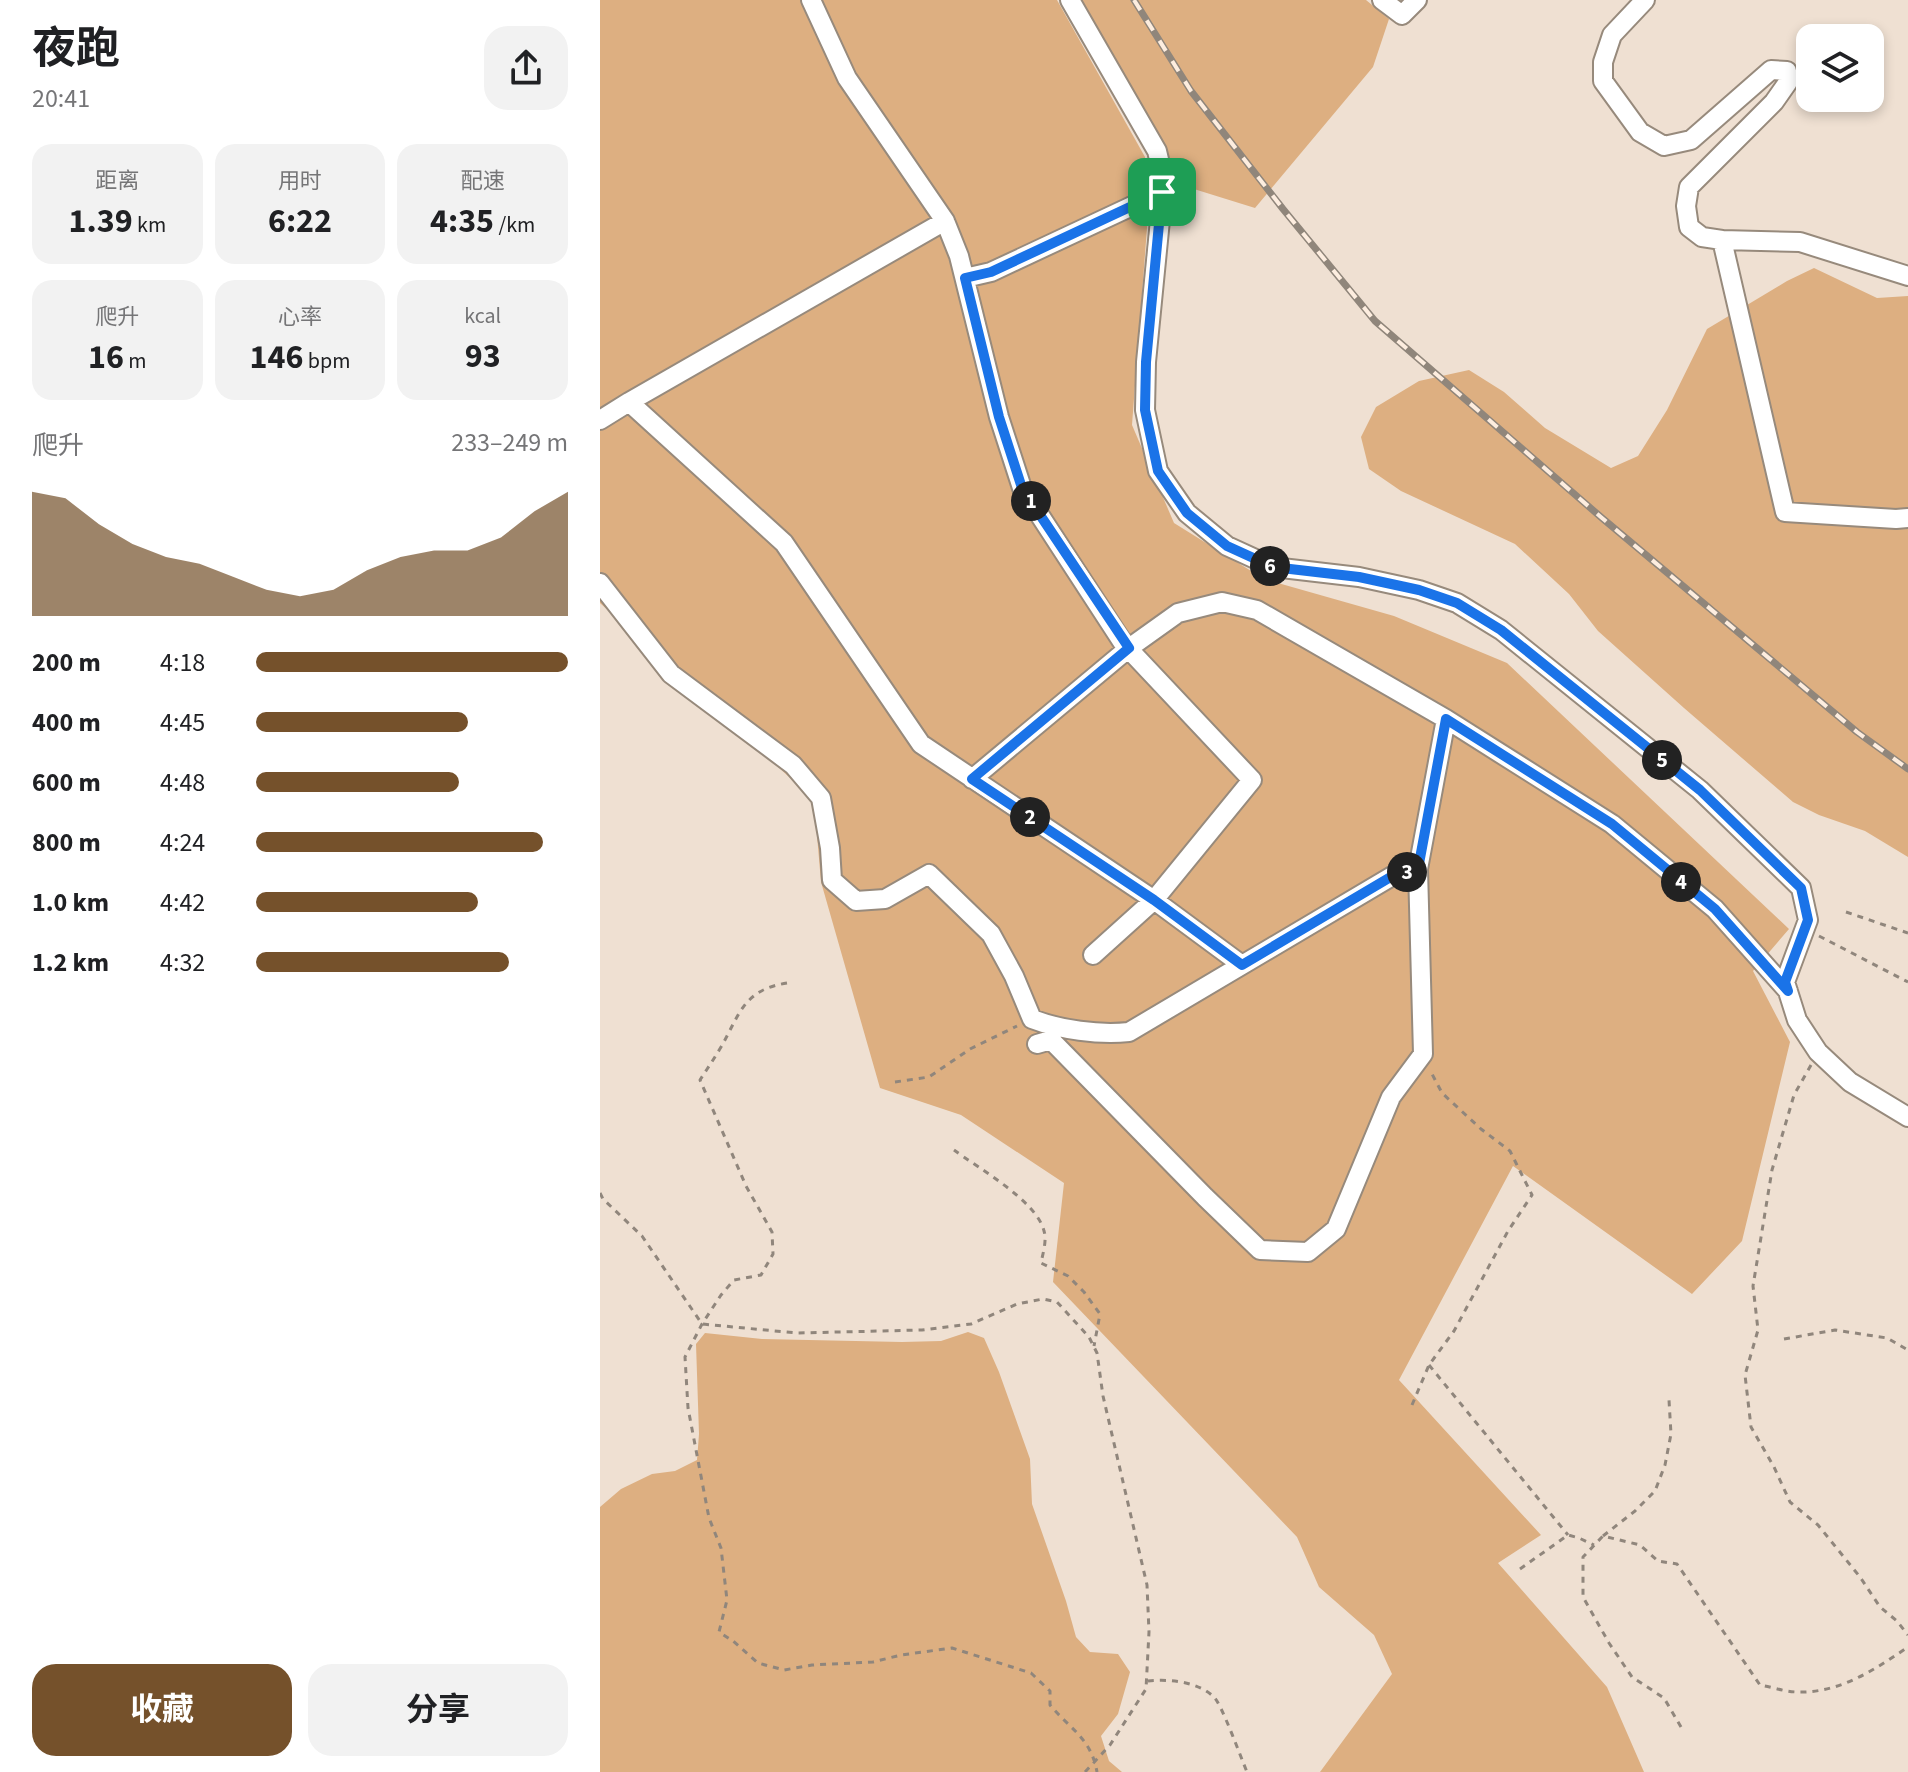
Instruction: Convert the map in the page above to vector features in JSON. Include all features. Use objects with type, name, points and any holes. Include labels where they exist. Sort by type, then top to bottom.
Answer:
[{"type":"street","points":[[811,0],[847,78],[945,221],[959,256],[999,417],[1022,488],[1129,648],[1252,780],[1154,900],[1093,955]]},
{"type":"street","points":[[1070,0],[1157,151],[1162,172],[1146,362],[1145,410],[1158,471],[1187,513],[1227,546],[1273,567],[1359,577],[1419,590],[1457,603],[1501,630],[1700,790],[1801,888],[1808,920],[1785,982],[1797,1020],[1818,1052],[1850,1082],[1908,1117]]},
{"type":"street","points":[[1382,0],[1402,15],[1417,0]]},
{"type":"street","points":[[1645,0],[1612,35],[1603,62],[1603,81],[1640,132],[1664,146],[1691,140],[1771,70],[1787,71],[1788,82],[1774,102],[1689,187],[1686,206],[1689,227],[1702,237],[1722,240],[1800,242],[1908,276]]},
{"type":"street","points":[[965,278],[991,272],[1162,192]]},
{"type":"street","points":[[600,420],[945,221]]},
{"type":"street","points":[[1722,240],[1785,512],[1908,518]]},
{"type":"street","points":[[629,402],[784,543],[921,744],[1154,900],[1242,965]]},
{"type":"street","points":[[600,583],[671,674],[793,765],[821,798],[832,880],[856,901],[885,899],[929,874],[991,934],[1014,976],[1032,1019],[1046,1024],[1109,1034],[1129,1032],[1394,875],[1418,869]]},
{"type":"street","points":[[972,779],[1129,648],[1178,613],[1222,602],[1246,607],[1257,610],[1446,719],[1612,824],[1715,909],[1788,991]]},
{"type":"street","points":[[1037,1044],[1051,1040],[1260,1250],[1308,1252],[1336,1229],[1391,1097],[1423,1054],[1418,869],[1446,719]]},
{"type":"path","points":[[1846,912],[1908,933]]},
{"type":"path","points":[[1805,928],[1908,982]]},
{"type":"path","points":[[787,983],[753,995],[740,1009],[721,1048],[700,1080],[746,1186],[772,1232],[773,1254],[761,1275],[734,1280],[721,1295],[685,1357],[688,1408],[709,1518],[721,1548],[727,1600],[719,1632],[758,1663],[784,1670],[812,1665],[873,1662],[952,1648],[1031,1673],[1050,1691],[1050,1705],[1085,1740],[1097,1772]]},
{"type":"path","points":[[895,1082],[929,1077],[970,1049],[1032,1019]]},
{"type":"path","points":[[1818,1052],[1794,1095],[1772,1170],[1753,1286],[1758,1330],[1745,1375],[1751,1427],[1790,1502],[1818,1525],[1880,1607],[1908,1635]]},
{"type":"path","points":[[1412,1405],[1429,1365],[1454,1331],[1508,1231],[1532,1195],[1510,1151],[1442,1093],[1423,1054]]},
{"type":"path","points":[[954,1150],[1021,1199],[1037,1215],[1045,1233],[1041,1263],[1068,1276],[1100,1314],[1094,1346]]},
{"type":"path","points":[[600,1193],[642,1236],[702,1324]]},
{"type":"path","points":[[702,1324],[797,1333],[922,1330],[971,1324],[1017,1304],[1043,1299],[1057,1302],[1089,1337],[1097,1353],[1103,1396],[1147,1585],[1149,1632],[1146,1689],[1110,1745],[1085,1772]]},
{"type":"path","points":[[1784,1339],[1835,1330],[1887,1338],[1908,1350]]},
{"type":"path","points":[[1429,1365],[1568,1535],[1594,1545]]},
{"type":"path","points":[[1669,1400],[1671,1434],[1665,1465],[1655,1491],[1583,1557],[1583,1597],[1632,1677],[1664,1698],[1681,1727]]},
{"type":"path","points":[[1520,1569],[1568,1535]]},
{"type":"path","points":[[1603,1536],[1640,1545],[1658,1561],[1677,1564],[1760,1685],[1795,1692],[1828,1690],[1874,1670],[1908,1647]]},
{"type":"path","points":[[1147,1681],[1188,1683],[1215,1698],[1247,1772]]},
{"type":"shaded area","points":[[600,0],[1057,0],[1145,157],[1147,228],[1132,425],[1174,523],[1264,579],[1394,616],[1507,663],[1789,929],[1753,971],[1790,1042],[1742,1241],[1692,1294],[1513,1166],[1399,1380],[1541,1535],[1498,1563],[1607,1687],[1644,1772],[1320,1772],[1392,1674],[1374,1635],[1319,1587],[1297,1537],[1053,1282],[1064,1183],[961,1115],[880,1088],[821,882],[814,800],[600,603]]},
{"type":"shaded area","points":[[1081,0],[1366,0],[1389,19],[1373,67],[1255,208],[1181,185],[1159,139]]},
{"type":"shaded area","points":[[1814,268],[1877,298],[1908,296],[1908,857],[1865,831],[1793,802],[1598,631],[1569,594],[1515,544],[1401,491],[1369,469],[1361,437],[1376,407],[1419,381],[1469,370],[1504,392],[1545,428],[1611,468],[1638,456],[1667,410],[1707,329]]},
{"type":"shaded area","points":[[968,1332],[984,1338],[1030,1459],[1032,1504],[1076,1637],[1090,1652],[1118,1654],[1130,1672],[1118,1714],[1101,1736],[1109,1761],[1122,1772],[600,1772],[600,1507],[621,1489],[652,1474],[675,1471],[697,1460],[696,1344],[705,1333],[762,1339],[902,1342],[941,1341]]},
{"type":"railway","points":[[1134,0],[1191,91],[1375,321],[1602,518],[1857,732],[1908,769]]},
{"type":"route","points":[[1162,192],[1146,362],[1145,410],[1158,471],[1187,513],[1227,546],[1273,567],[1359,577],[1419,590],[1457,603],[1501,630],[1700,790],[1801,888],[1808,920],[1785,982],[1788,991],[1715,909],[1612,824],[1446,719],[1418,869],[1394,875],[1242,965],[1154,900],[972,779],[1129,648],[1022,488],[999,417],[965,278],[991,272],[1162,192]]}]
